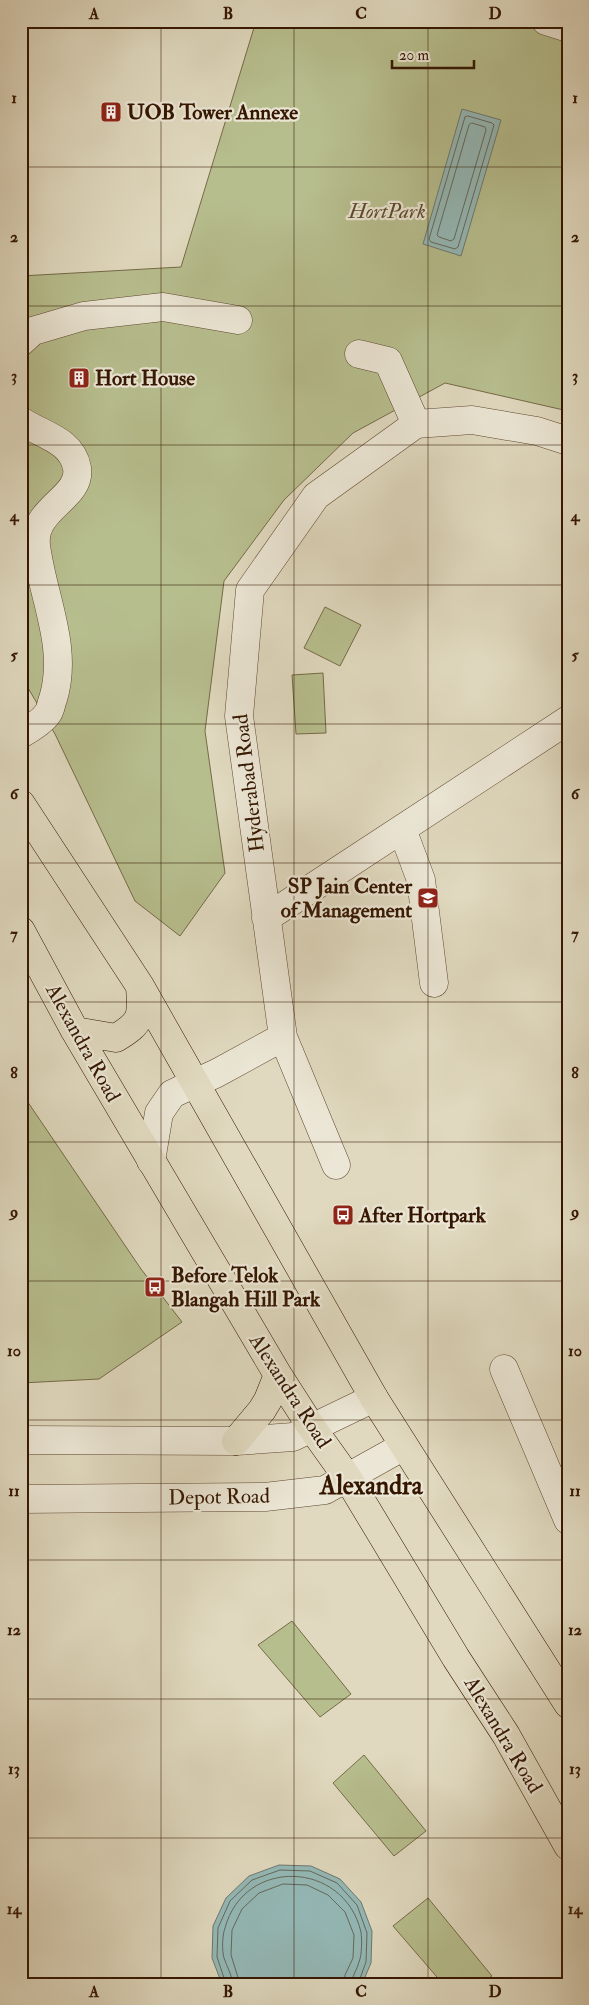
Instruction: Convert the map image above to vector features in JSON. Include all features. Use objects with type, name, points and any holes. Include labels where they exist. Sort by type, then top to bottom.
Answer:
[{"type":"main road","points":[[21,804],[140,986],[374,1398],[568,1704]]},
{"type":"main road","name":"Alexandra Road","points":[[21,931],[75,1031],[278,1375],[312,1428],[348,1476],[456,1658],[506,1735],[568,1846]]},
{"type":"main road","points":[[75,1031],[116,1038],[133,1028],[142,1012],[140,986]]},
{"type":"main road","points":[[236,1441],[262,1410],[278,1375]]},
{"type":"street","points":[[21,342],[32,331],[84,316],[163,308],[238,320]]},
{"type":"street","points":[[359,354],[388,361],[416,424],[472,420],[537,431],[568,441]]},
{"type":"street","points":[[21,421],[32,429],[61,442],[72,453],[77,470],[74,487],[40,521],[36,543],[58,652],[58,682],[48,713],[32,729],[21,734]]},
{"type":"street","name":"Hyderabad Road","points":[[336,1165],[283,1037],[238,716],[250,590],[316,496],[416,424]]},
{"type":"street","points":[[266,918],[568,720]]},
{"type":"street","points":[[402,829],[421,880],[434,984]]},
{"type":"street","points":[[151,1161],[159,1113],[172,1094],[195,1084],[283,1037]]},
{"type":"street","points":[[504,1369],[568,1520]]},
{"type":"street","points":[[21,1440],[236,1441],[293,1437],[374,1398]]},
{"type":"street","name":"Depot Road","points":[[21,1499],[265,1497],[325,1490],[404,1446]]},
{"type":"green space","name":"HortPark","points":[[256,21],[568,21],[568,411],[445,383],[353,433],[284,500],[224,581],[205,731],[225,873],[180,936],[135,901],[55,734],[21,676],[21,276],[181,267]]},
{"type":"green space","points":[[325,607],[361,625],[340,666],[304,648]]},
{"type":"green space","points":[[323,673],[326,733],[296,734],[292,675]]},
{"type":"green space","points":[[21,1092],[141,1269],[182,1322],[99,1379],[21,1383]]},
{"type":"green space","points":[[292,1621],[351,1694],[320,1717],[258,1645]]},
{"type":"green space","points":[[364,1755],[426,1831],[394,1856],[333,1783]]},
{"type":"green space","points":[[428,1898],[492,1976],[481,1984],[443,1984],[393,1926]]},
{"type":"water","points":[[462,109],[501,120],[461,256],[423,244]]},
{"type":"water","points":[[279,1865],[311,1866],[340,1879],[361,1902],[372,1931],[371,1963],[362,1984],[222,1984],[212,1958],[213,1926],[226,1898],[249,1876]]},
{"type":"place","name":"UOB Tower Annexe","points":[[111,112]]},
{"type":"place","name":"Hort House","points":[[79,378]]},
{"type":"place","name":"SP Jain Center of Management","points":[[428,898]]},
{"type":"place","name":"After Hortpark","points":[[343,1215]]},
{"type":"place","name":"Before Telok Blangah Hill Park","points":[[155,1287]]},
{"type":"district","name":"Alexandra","points":[[371,1486]]}]
